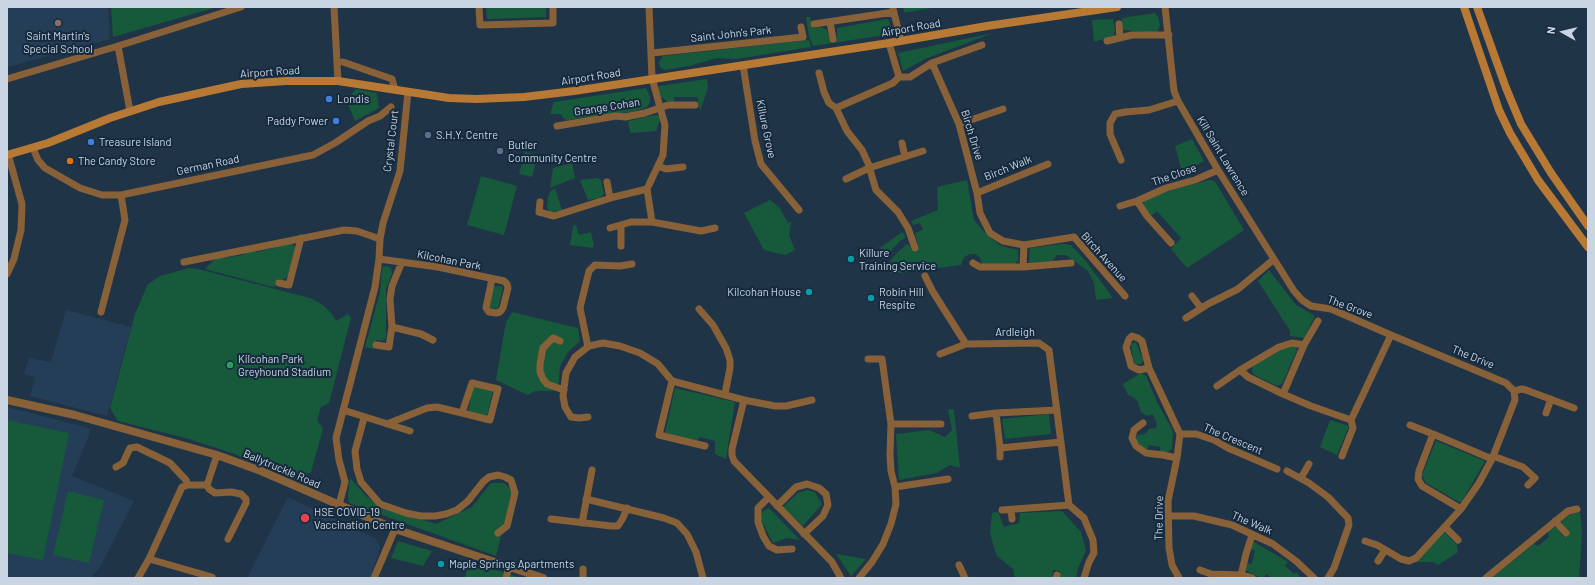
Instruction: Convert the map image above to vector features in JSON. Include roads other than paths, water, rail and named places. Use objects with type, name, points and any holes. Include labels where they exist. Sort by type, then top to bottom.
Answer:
[{"type":"main road","name":"Airport Road","points":[[8,154],[33,148],[130,111],[187,95],[241,84],[286,81],[338,81],[449,98],[497,98],[561,92],[890,44],[968,29],[1117,7]]},
{"type":"main road","points":[[1464,7],[1499,110],[1510,133],[1538,180],[1588,247]]},
{"type":"main road","points":[[1477,7],[1506,88],[1521,124],[1550,173],[1588,226]]},
{"type":"street","points":[[7,79],[241,7]]},
{"type":"street","points":[[334,7],[338,81]]},
{"type":"street","points":[[479,7],[480,24],[553,23],[553,7]]},
{"type":"street","points":[[649,7],[652,78],[665,125],[663,155],[647,189],[652,222]]},
{"type":"street","name":"Kill Saint Lawrence","points":[[1165,7],[1174,90],[1178,101],[1273,260],[1302,300]]},
{"type":"street","points":[[814,24],[894,9],[901,42]]},
{"type":"street","points":[[830,22],[833,39]]},
{"type":"street","points":[[1119,24],[1120,38]]},
{"type":"street","name":"Saint John's Park","points":[[652,53],[803,37],[801,27]]},
{"type":"street","points":[[1107,41],[1137,35],[1168,35]]},
{"type":"street","points":[[890,44],[899,76]]},
{"type":"street","points":[[899,76],[910,77],[932,63],[982,45]]},
{"type":"street","points":[[118,46],[130,111]]},
{"type":"street","points":[[343,62],[392,79],[396,90]]},
{"type":"street","name":"Birch Drive","points":[[932,63],[959,124],[977,193]]},
{"type":"street","name":"Killure Grove","points":[[743,65],[755,141],[761,164],[798,210]]},
{"type":"street","points":[[819,73],[824,92],[829,103],[836,108],[847,131],[862,150],[876,190],[898,212],[908,228],[915,248]]},
{"type":"street","points":[[836,108],[893,83],[899,76]]},
{"type":"street","name":"Crystal Court","points":[[339,505],[346,482],[339,460],[336,438],[375,287],[380,239],[389,204],[400,171],[408,92]]},
{"type":"street","points":[[1121,160],[1110,134],[1110,123],[1115,114],[1149,110],[1178,101]]},
{"type":"street","name":"Grange Cohan","points":[[556,126],[616,116],[625,117],[668,105],[695,105]]},
{"type":"street","name":"German Road","points":[[33,148],[38,160],[45,168],[80,188],[102,195],[121,195],[313,155],[335,143],[368,121],[380,116],[391,107]]},
{"type":"street","points":[[959,124],[1003,108]]},
{"type":"street","points":[[902,143],[905,157]]},
{"type":"street","points":[[846,179],[869,168],[923,151]]},
{"type":"street","points":[[7,274],[14,258],[21,230],[22,204],[8,154]]},
{"type":"street","name":"Birch Walk","points":[[977,193],[1048,164]]},
{"type":"street","points":[[658,166],[666,169],[683,167]]},
{"type":"street","name":"The Close","points":[[1120,206],[1137,201],[1166,188],[1195,180],[1218,170]]},
{"type":"street","points":[[607,182],[610,198]]},
{"type":"street","points":[[540,202],[539,212],[554,216],[610,198],[647,189]]},
{"type":"street","name":"Birch Avenue","points":[[977,193],[980,213],[990,233],[1003,241],[1024,245],[1074,237],[1125,296]]},
{"type":"street","points":[[101,312],[125,220],[121,195]]},
{"type":"street","points":[[1137,201],[1147,216],[1171,243]]},
{"type":"street","points":[[610,228],[631,222],[652,222],[701,231],[715,228]]},
{"type":"street","points":[[621,225],[621,246]]},
{"type":"street","points":[[184,262],[301,238],[349,230],[357,231],[380,239]]},
{"type":"street","points":[[279,283],[289,285],[301,238]]},
{"type":"street","points":[[1023,267],[1024,245]]},
{"type":"street","name":"Kilcohan Park","points":[[379,259],[438,267],[492,280],[504,281],[508,288],[503,308],[500,312],[496,313],[489,312],[486,308],[492,280]]},
{"type":"street","points":[[1186,318],[1201,308],[1238,289],[1273,260]]},
{"type":"street","name":"Kilcohan Park","points":[[376,345],[389,347],[392,327],[390,299],[402,262]]},
{"type":"street","points":[[973,263],[980,267],[1023,267],[1071,264]]},
{"type":"street","points":[[588,347],[580,308],[589,271],[595,265],[620,266],[632,264]]},
{"type":"street","points":[[925,276],[933,292],[966,344]]},
{"type":"street","points":[[1192,296],[1201,308]]},
{"type":"street","name":"The Grove","points":[[1302,300],[1311,306],[1331,309],[1420,347]]},
{"type":"street","points":[[699,309],[714,325],[726,348],[730,360],[725,394]]},
{"type":"street","points":[[1283,394],[1304,345],[1318,321]]},
{"type":"street","points":[[392,327],[421,334],[433,340]]},
{"type":"street","points":[[1342,456],[1353,428],[1351,420],[1391,335]]},
{"type":"street","points":[[1149,368],[1139,370],[1131,366],[1126,347],[1132,336],[1142,341],[1149,368],[1180,434]]},
{"type":"street","points":[[560,341],[554,338],[543,348],[540,372],[547,384],[564,390]]},
{"type":"street","name":"Ardleigh","points":[[940,354],[966,344],[1039,342],[1045,345],[1049,350],[1069,505]]},
{"type":"street","points":[[588,417],[571,417],[565,408],[564,390],[566,373],[574,356],[588,347],[603,343],[620,346],[640,353],[658,364],[672,381],[744,400],[775,406],[786,406],[812,400]]},
{"type":"street","points":[[1217,386],[1240,370],[1279,347],[1292,343],[1304,345]]},
{"type":"street","name":"The Drive","points":[[1420,347],[1506,383],[1514,392]]},
{"type":"street","points":[[859,578],[876,556],[883,544],[891,524],[896,504],[895,487],[891,466],[891,424],[882,359],[868,359]]},
{"type":"street","points":[[1240,370],[1248,377],[1283,394],[1311,406],[1351,420]]},
{"type":"street","points":[[672,381],[659,435],[705,446]]},
{"type":"street","points":[[387,424],[427,408],[437,407],[490,420],[498,389],[472,383],[462,413]]},
{"type":"street","points":[[1365,541],[1401,559],[1409,561],[1416,558],[1461,509],[1479,483],[1492,457],[1515,400],[1514,392],[1522,389],[1526,390],[1574,408]]},
{"type":"street","points":[[1546,413],[1551,399]]},
{"type":"street","name":"Ballytruckle Road","points":[[7,400],[74,415],[217,455],[261,471],[395,529],[543,578]]},
{"type":"street","points":[[744,400],[732,455],[734,462],[832,562],[841,578]]},
{"type":"street","points":[[343,410],[364,418],[410,431]]},
{"type":"street","points":[[972,416],[996,413],[1057,410]]},
{"type":"street","points":[[996,413],[1000,457]]},
{"type":"street","points":[[364,418],[355,451],[357,469],[361,482],[380,504],[406,513],[421,516],[446,514],[457,510],[468,502],[489,477],[498,475],[511,480],[515,493],[507,526],[498,533]]},
{"type":"street","points":[[1143,423],[1134,430],[1132,438],[1136,446],[1146,453],[1177,458]]},
{"type":"street","points":[[891,424],[941,424]]},
{"type":"street","points":[[1410,425],[1492,457],[1524,467],[1535,478]]},
{"type":"street","name":"The Drive","points":[[1179,578],[1172,565],[1168,535],[1168,501],[1177,458],[1180,434]]},
{"type":"street","name":"The Crescent","points":[[1180,434],[1196,434],[1214,440],[1228,448],[1277,469]]},
{"type":"street","points":[[1433,434],[1419,471],[1418,479],[1422,486],[1461,509]]},
{"type":"street","points":[[1000,448],[1061,442]]},
{"type":"street","points":[[116,467],[123,463],[130,448],[137,447],[170,463],[186,480],[188,485]]},
{"type":"street","points":[[207,485],[217,455]]},
{"type":"street","points":[[1301,478],[1308,464]]},
{"type":"street","points":[[582,522],[592,470]]},
{"type":"street","points":[[1287,471],[1301,478],[1328,497],[1348,518],[1349,526],[1334,568],[1328,578]]},
{"type":"street","points":[[1528,485],[1542,473]]},
{"type":"street","points":[[895,487],[948,479]]},
{"type":"street","points":[[777,506],[796,487],[807,484],[819,488],[826,494],[828,506],[823,516],[804,534]]},
{"type":"street","points":[[138,578],[149,559],[182,486],[207,485]]},
{"type":"street","points":[[207,485],[215,494],[231,492],[241,494],[246,498],[246,503],[228,539]]},
{"type":"street","points":[[769,497],[758,508],[758,522],[763,536],[769,546],[778,550],[792,549]]},
{"type":"street","points":[[586,499],[627,508],[677,523],[687,534],[696,552],[703,578]]},
{"type":"street","points":[[1002,510],[1069,505],[1084,518],[1093,540],[1094,554],[1089,562],[1084,578]]},
{"type":"street","points":[[551,519],[618,526],[627,508]]},
{"type":"street","points":[[1486,578],[1568,511],[1577,509]]},
{"type":"street","points":[[1011,510],[1012,519]]},
{"type":"street","name":"The Walk","points":[[1169,516],[1194,516],[1232,525],[1273,544],[1296,561],[1314,578]]},
{"type":"street","points":[[1555,521],[1566,533]]},
{"type":"street","points":[[1445,528],[1458,540]]},
{"type":"street","points":[[374,578],[395,529]]},
{"type":"street","points":[[1242,576],[1246,554],[1252,535]]},
{"type":"street","points":[[1378,562],[1385,550]]},
{"type":"street","points":[[149,559],[212,577]]},
{"type":"street","points":[[959,565],[965,578]]},
{"type":"street","points":[[506,578],[509,567]]},
{"type":"street","points":[[583,569],[584,578]]},
{"type":"street","points":[[1200,570],[1211,574],[1252,578]]},
{"type":"place","name":"Saint Martin's Special School","points":[[58,23]]},
{"type":"place","name":"Londis","points":[[329,99]]},
{"type":"place","name":"Paddy Power","points":[[336,121]]},
{"type":"place","name":"S.H.Y. Centre","points":[[428,135]]},
{"type":"place","name":"Treasure Island","points":[[91,142]]},
{"type":"place","name":"Butler Community Centre","points":[[500,151]]},
{"type":"place","name":"The Candy Store","points":[[70,161]]},
{"type":"place","name":"Killure Training Service","points":[[851,259]]},
{"type":"place","name":"Kilcohan House","points":[[809,292]]},
{"type":"place","name":"Robin Hill Respite","points":[[871,298]]},
{"type":"place","name":"Kilcohan Park Greyhound Stadium","points":[[230,365]]},
{"type":"place","name":"HSE COVID-19 Vaccination Centre","points":[[305,518]]},
{"type":"place","name":"Maple Springs Apartments","points":[[441,564]]}]
